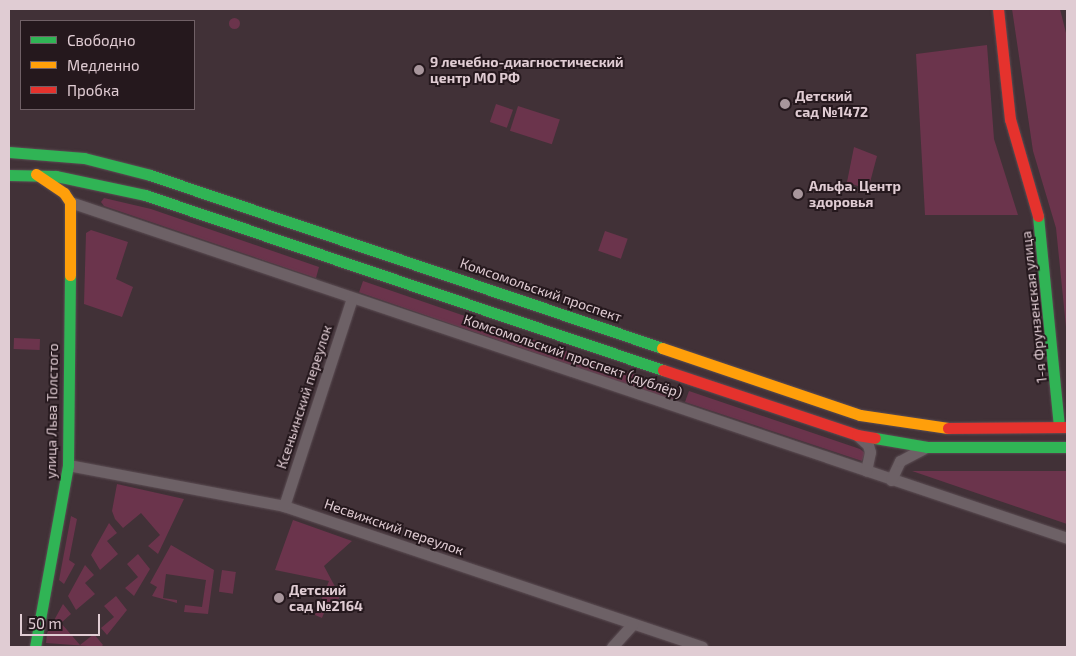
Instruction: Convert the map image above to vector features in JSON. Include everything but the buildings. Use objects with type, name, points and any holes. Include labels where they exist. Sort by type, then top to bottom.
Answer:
[{"type":"main road","name":"1-я Фрунзенская улица","points":[[998,9],[1010,119],[1042,228],[1062,391],[1063,427]]},
{"type":"main road","points":[[9,140],[29,151]]},
{"type":"main road","name":"Комсомольский проспект","points":[[9,152],[29,151],[84,158],[150,175],[860,414],[940,428],[1063,427]]},
{"type":"main road","points":[[9,175],[36,174],[87,181],[145,195],[857,435],[927,448],[1067,447]]},
{"type":"main road","points":[[36,174],[54,184],[70,202]]},
{"type":"main road","name":"улица Льва Толстого","points":[[35,647],[68,465],[70,202]]},
{"type":"street","name":"Комсомольский проспект (дублёр)","points":[[70,202],[1067,538]]},
{"type":"street","name":"Ксеньинский переулок","points":[[284,506],[352,298]]},
{"type":"street","points":[[857,435],[868,445],[870,452],[866,471]]},
{"type":"street","points":[[891,480],[900,461],[927,448]]},
{"type":"street","name":"Несвижский переулок","points":[[68,465],[284,506],[702,647]]},
{"type":"street","points":[[612,647],[633,624]]},
{"type":"shaded area","points":[[1012,9],[1060,9],[1067,37],[1067,337],[1056,228],[1033,151]]},
{"type":"shaded area","points":[[234,17],[240,23],[234,29],[228,23]]},
{"type":"shaded area","points":[[987,45],[994,139],[1018,215],[925,215],[916,54]]},
{"type":"shaded area","points":[[496,104],[513,110],[507,128],[490,122]]},
{"type":"shaded area","points":[[518,106],[560,120],[552,144],[510,131]]},
{"type":"shaded area","points":[[854,147],[877,156],[868,190],[847,182]]},
{"type":"shaded area","points":[[104,198],[151,209],[319,267],[316,278],[104,206],[101,202]]},
{"type":"shaded area","points":[[91,230],[128,242],[116,279],[133,287],[122,317],[84,304],[86,233]]},
{"type":"shaded area","points":[[605,231],[628,239],[621,259],[598,251]]},
{"type":"shaded area","points":[[363,281],[681,390],[677,402],[359,292]]},
{"type":"shaded area","points":[[14,338],[40,339],[40,350],[14,349]]},
{"type":"shaded area","points":[[689,391],[860,449],[865,453],[862,461],[685,402]]},
{"type":"shaded area","points":[[912,471],[1067,471],[1067,524]]},
{"type":"shaded area","points":[[117,484],[184,499],[158,554],[148,546],[160,535],[141,513],[123,528],[115,519],[112,511]]},
{"type":"shaded area","points":[[71,516],[77,519],[69,560],[75,564],[64,584],[59,580]]},
{"type":"shaded area","points":[[293,520],[352,541],[324,566],[340,596],[335,607],[327,605],[322,618],[315,615],[329,581],[275,570]]},
{"type":"shaded area","points":[[109,523],[117,533],[107,541],[118,554],[100,570],[91,555]]},
{"type":"shaded area","points":[[171,545],[214,570],[208,614],[184,612],[185,605],[202,607],[206,580],[166,574],[163,598],[177,600],[177,603],[152,596],[157,587],[150,583]]},
{"type":"shaded area","points":[[138,554],[150,569],[134,596],[125,588],[138,577],[127,564]]},
{"type":"shaded area","points":[[85,565],[94,575],[85,583],[95,594],[76,610],[68,596]]},
{"type":"shaded area","points":[[222,570],[236,572],[233,594],[219,592]]},
{"type":"shaded area","points":[[116,596],[127,610],[107,635],[101,628],[114,617],[104,606]]},
{"type":"shaded area","points":[[63,604],[71,614],[61,623],[80,645],[94,634],[103,645],[101,647],[46,643],[47,633]]},
{"type":"traffic: fast","points":[[9,152],[84,158],[150,175],[662,348]]},
{"type":"traffic: fast","points":[[9,175],[56,176],[145,195],[663,370]]},
{"type":"traffic: fast","points":[[1038,216],[1059,427]]},
{"type":"traffic: fast","points":[[35,647],[68,465],[70,275]]},
{"type":"traffic: fast","points":[[875,438],[927,447],[1067,447]]},
{"type":"traffic: slow","points":[[36,174],[64,193],[70,202],[70,275]]},
{"type":"traffic: slow","points":[[662,348],[860,415],[948,428]]},
{"type":"traffic: jam","points":[[998,9],[1010,119],[1038,216]]},
{"type":"traffic: jam","points":[[663,370],[857,435],[875,438]]},
{"type":"traffic: jam","points":[[948,428],[1067,427]]},
{"type":"place","name":"9 лечебно-диагностический центр МО РФ","points":[[419,70]]},
{"type":"place","name":"Детский сад №1472","points":[[785,104]]},
{"type":"place","name":"Альфа. Центр здоровья","points":[[798,194]]},
{"type":"place","name":"Детский сад №2164","points":[[279,598]]}]
